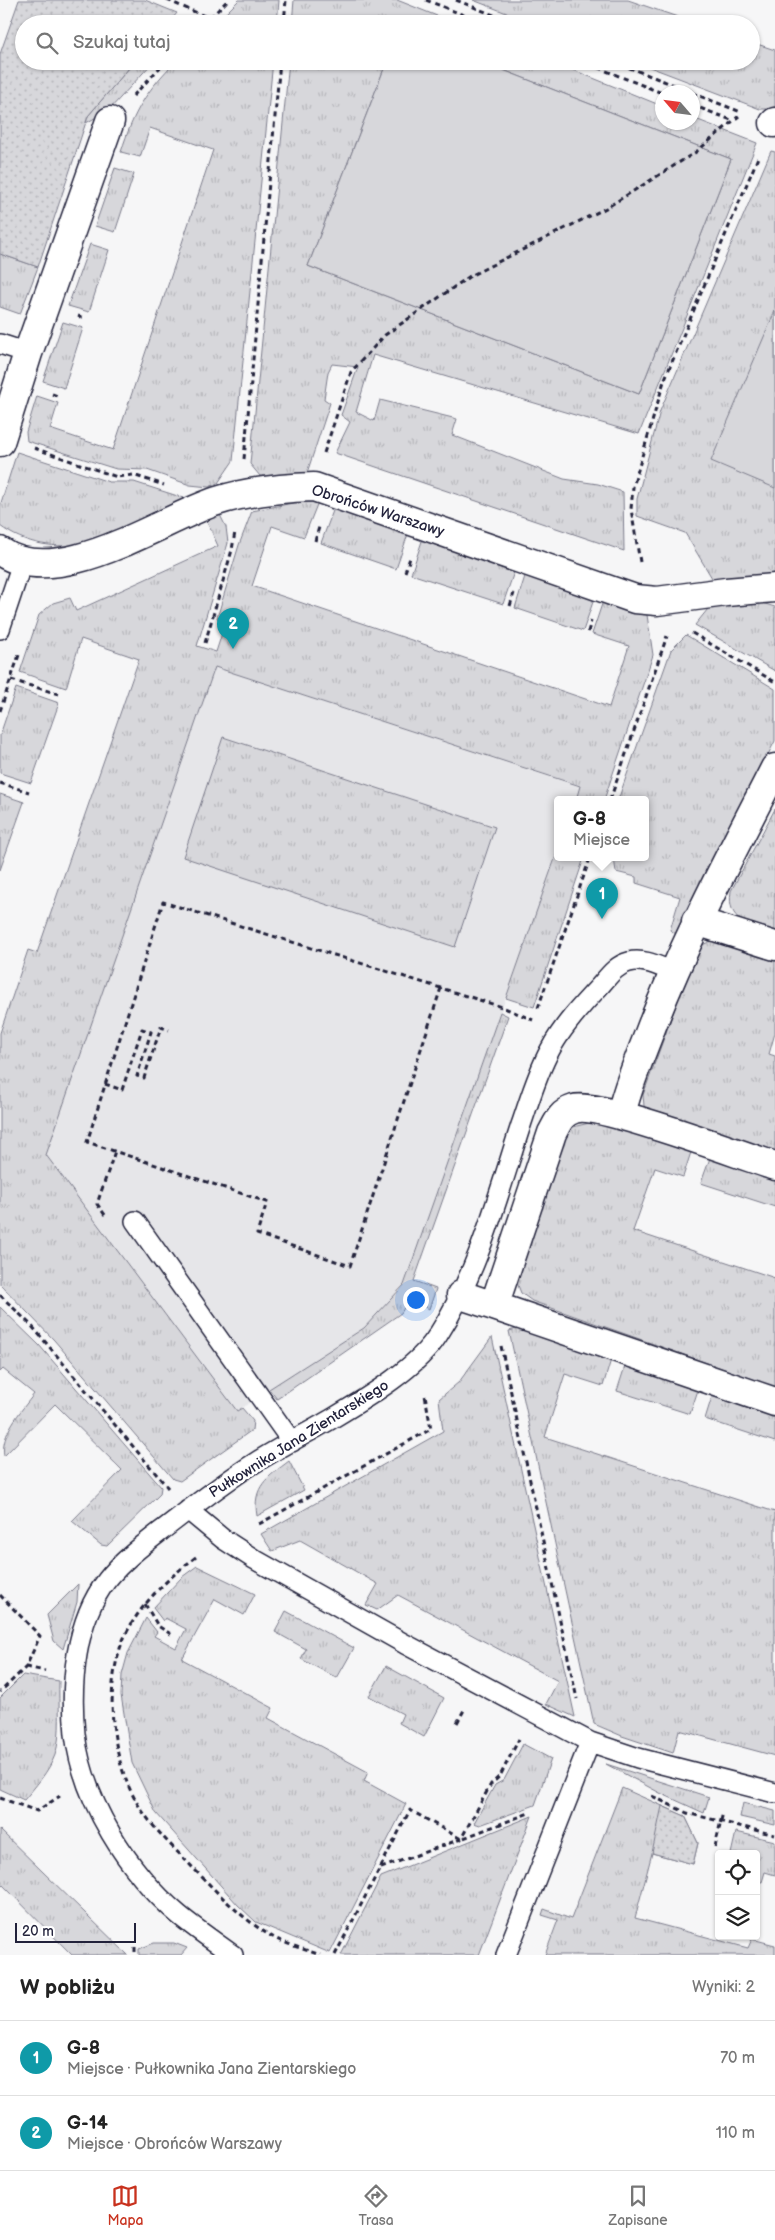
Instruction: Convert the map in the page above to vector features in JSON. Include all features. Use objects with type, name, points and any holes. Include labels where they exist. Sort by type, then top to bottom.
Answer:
[{"type":"street","points":[[0,442],[28,353],[110,121]]},
{"type":"street","name":"Obrońców Warszawy","points":[[11,557],[57,562],[94,555],[214,502],[241,494],[278,488],[314,487],[635,599],[664,611],[726,592],[775,588]]},
{"type":"street","points":[[621,1115],[628,1088],[696,922],[775,768]]},
{"type":"street","points":[[696,922],[775,946]]},
{"type":"street","points":[[494,1306],[552,1133],[561,1115],[575,1108],[621,1115],[775,1166]]},
{"type":"street","points":[[461,1295],[775,1402]]},
{"type":"lane","points":[[0,344],[28,353]]},
{"type":"lane","name":"Obrońców Warszawy","points":[[0,629],[11,557]]},
{"type":"lane","name":"Pułkownika Jana Zientarskiego","points":[[233,1955],[177,1914],[143,1878],[121,1851],[86,1780],[77,1750],[73,1715],[75,1667],[81,1635],[95,1601],[106,1581],[149,1540],[188,1510],[254,1464],[396,1378],[434,1342],[452,1313],[471,1272],[532,1089],[551,1048],[582,1005],[618,966],[630,961],[642,960],[674,972]]},
{"type":"lane","points":[[135,1221],[292,1442]]},
{"type":"lane","points":[[188,1510],[223,1539],[254,1559],[405,1644],[590,1742],[638,1758],[775,1793]]},
{"type":"lane","points":[[506,1955],[590,1742]]},
{"type":"path","points":[[167,0],[202,15]]},
{"type":"path","points":[[212,15],[228,0]]},
{"type":"path","points":[[285,15],[286,0]]},
{"type":"path","points":[[426,0],[464,15]]},
{"type":"path","points":[[456,0],[494,15]]},
{"type":"path","points":[[131,98],[157,70]]},
{"type":"path","points":[[206,642],[232,550],[241,494],[252,345],[279,70]]},
{"type":"path","points":[[604,70],[655,90]]},
{"type":"path","points":[[634,70],[672,85]]},
{"type":"path","points":[[314,487],[351,372],[385,335],[470,276],[606,208],[696,152],[744,113],[700,96]]},
{"type":"path","points":[[700,108],[734,121],[773,126],[664,381],[633,487],[631,509],[642,575],[664,611],[775,682]]},
{"type":"path","points":[[34,447],[117,477],[133,475],[214,502]]},
{"type":"path","points":[[611,796],[664,611]]},
{"type":"path","points":[[11,680],[62,695]]},
{"type":"path","points":[[0,783],[29,792]]},
{"type":"path","points":[[441,988],[350,1266],[257,1234],[267,1202],[87,1142],[163,902],[441,988],[502,1007],[534,1021],[589,861]]},
{"type":"path","points":[[105,1084],[122,1090],[142,1029],[151,1032],[136,1076],[144,1078],[161,1027],[169,1030]]},
{"type":"path","points":[[108,1218],[97,1204],[115,1151]]},
{"type":"path","points":[[0,1295],[31,1325],[173,1494]]},
{"type":"path","points":[[494,1306],[580,1714],[570,1732]]},
{"type":"path","points":[[320,1955],[271,1936],[236,1911],[170,1844],[139,1806],[126,1780],[115,1739],[111,1696],[124,1638],[145,1604],[173,1575],[223,1539],[260,1524],[431,1429],[424,1395],[431,1390]]},
{"type":"path","points":[[0,1595],[40,1636],[26,1667],[0,1692]]},
{"type":"path","points":[[145,1604],[158,1626],[174,1636]]},
{"type":"path","points":[[461,1839],[491,1784],[500,1776],[532,1712]]},
{"type":"path","points":[[0,1798],[37,1811],[86,1780]]},
{"type":"path","points":[[715,1847],[730,1782]]},
{"type":"path","points":[[335,1955],[410,1810],[461,1839]]},
{"type":"path","points":[[381,1868],[533,1811]]},
{"type":"path","points":[[135,1948],[135,1955]]},
{"type":"shaded area","points":[[215,667],[581,787],[578,796],[554,796],[554,861],[404,1285],[364,1328],[237,1411],[46,1155]]},
{"type":"green space","points":[[19,0],[145,0],[177,13],[175,15],[15,15],[15,70],[127,70],[88,116],[38,267],[0,254],[0,54]]},
{"type":"green space","points":[[239,0],[279,0],[278,15],[224,15]]},
{"type":"green space","points":[[294,0],[397,0],[434,15],[293,15]]},
{"type":"green space","points":[[473,0],[628,0],[672,15],[512,15]]},
{"type":"green space","points":[[760,45],[775,50],[775,106],[771,109],[760,109],[658,70],[760,70]]},
{"type":"green space","points":[[127,70],[146,70],[109,110],[86,123],[88,116]]},
{"type":"green space","points":[[168,70],[272,70],[233,461],[218,483],[209,487],[190,485],[147,470],[116,469],[27,441],[26,432],[37,396],[58,403],[50,429],[113,450],[213,150],[150,128],[140,157],[121,152],[136,113],[157,82]]},
{"type":"green space","points":[[288,70],[384,70],[308,266],[639,394],[731,159],[657,130],[700,130],[700,121],[757,143],[639,434],[373,355],[356,412],[374,421],[380,400],[457,419],[452,435],[564,479],[598,484],[623,492],[624,551],[335,453],[350,422],[341,415],[358,367],[332,364],[328,372],[324,399],[330,403],[305,479],[260,476],[250,464]]},
{"type":"green space","points":[[384,70],[503,70],[731,159],[639,394],[308,266]]},
{"type":"green space","points":[[503,70],[573,70],[655,103],[655,129]]},
{"type":"green space","points":[[771,151],[775,152],[775,578],[715,583],[685,533],[637,516],[637,499],[660,411]]},
{"type":"green space","points":[[115,168],[134,174],[115,232],[95,226]]},
{"type":"green space","points":[[90,244],[109,250],[89,312],[68,306]]},
{"type":"green space","points":[[0,254],[38,267],[20,314],[0,307]]},
{"type":"green space","points":[[775,311],[775,488],[711,461]]},
{"type":"green space","points":[[63,322],[83,328],[64,388],[43,381]]},
{"type":"green space","points":[[17,452],[109,482],[134,482],[187,499],[87,543],[64,546],[30,541],[0,526],[0,506]]},
{"type":"green space","points":[[318,502],[304,537],[272,526],[252,586],[609,707],[629,646],[592,634],[603,601],[647,615],[653,655],[605,796],[577,796],[580,786],[215,667],[46,1155],[237,1411],[242,1408],[253,1421],[252,1430],[180,1481],[173,1479],[54,1340],[0,1284],[0,1033],[28,950],[37,953],[139,659],[81,639],[66,688],[20,672],[39,615],[53,603],[70,598],[76,611],[218,546],[206,519],[220,515],[226,527],[228,543],[197,646],[216,652],[226,621],[217,618],[239,545],[252,511],[293,503]]},
{"type":"green space","points":[[334,508],[408,534],[396,569],[321,543]]},
{"type":"green space","points":[[423,538],[515,569],[503,604],[411,574]]},
{"type":"green space","points":[[526,573],[595,596],[583,631],[515,608]]},
{"type":"green space","points":[[762,603],[775,607],[775,671],[695,625],[712,604]]},
{"type":"green space","points":[[686,635],[775,689],[775,741],[676,934],[670,930],[680,897],[636,883],[636,877],[616,872],[614,861],[649,861],[649,796],[619,796],[671,650]]},
{"type":"green space","points":[[16,688],[59,703],[31,783],[0,773],[0,735]]},
{"type":"green space","points":[[223,737],[495,827],[455,947],[183,857]]},
{"type":"green space","points":[[0,794],[24,802],[0,870]]},
{"type":"green space","points":[[775,809],[775,933],[742,921],[732,910],[730,901],[731,891]]},
{"type":"green space","points":[[554,861],[583,861],[534,1007],[506,998]]},
{"type":"green space","points":[[711,941],[726,942],[775,955],[775,1033],[769,1054],[775,1056],[775,1156],[649,1113],[644,1106],[643,1095],[694,956],[702,945]]},
{"type":"green space","points":[[500,1012],[508,1016],[414,1281],[436,1289],[429,1309],[410,1298],[401,1313],[277,1399],[269,1389],[364,1328],[404,1285]]},
{"type":"green space","points":[[593,1122],[607,1124],[692,1149],[683,1177],[655,1168],[633,1231],[775,1278],[775,1387],[532,1301],[521,1293],[516,1280],[559,1146],[573,1127]]},
{"type":"green space","points":[[710,1158],[775,1180],[775,1207],[701,1183]]},
{"type":"green space","points":[[0,1307],[39,1345],[161,1487],[160,1494],[107,1546],[101,1545],[72,1521],[122,1470],[55,1404],[4,1456],[5,1439],[8,1431],[34,1394],[3,1369],[0,1372]]},
{"type":"green space","points":[[520,1328],[613,1353],[603,1386],[565,1374],[545,1437],[775,1512],[775,1756],[679,1730],[673,1753],[622,1736],[594,1724],[509,1331]]},
{"type":"green space","points":[[492,1337],[575,1717],[546,1704],[558,1681],[398,1595],[377,1610],[366,1605],[378,1584],[300,1540],[272,1551],[261,1534],[443,1431],[439,1399],[459,1382]]},
{"type":"green space","points":[[627,1360],[700,1384],[690,1414],[617,1391]]},
{"type":"green space","points":[[714,1390],[775,1412],[775,1442],[705,1419]]},
{"type":"green space","points":[[289,1461],[304,1490],[257,1516],[257,1497],[263,1483]]},
{"type":"green space","points":[[197,1566],[255,1594],[244,1615],[215,1599],[182,1659],[273,1708],[268,1718],[368,1772],[364,1781],[406,1804],[330,1953],[256,1922],[238,1905],[156,1813],[132,1763],[121,1695],[122,1675],[128,1653],[146,1618],[157,1632],[154,1636],[176,1648],[186,1629],[165,1618],[163,1621],[153,1608],[182,1577]]},
{"type":"green space","points":[[78,1584],[77,1602],[63,1649],[54,1641],[47,1615]]},
{"type":"green space","points":[[286,1611],[354,1648],[337,1678],[301,1659],[306,1649],[275,1632]]},
{"type":"green space","points":[[386,1666],[444,1698],[424,1737],[399,1723],[403,1714],[369,1696]]},
{"type":"green space","points":[[23,1675],[59,1681],[59,1728],[55,1755],[45,1773],[24,1800],[0,1789],[0,1698]]},
{"type":"green space","points":[[523,1744],[551,1759],[535,1805],[480,1825],[474,1823],[495,1785],[504,1780]]},
{"type":"green space","points":[[606,1764],[709,1797],[704,1813],[660,1793]]},
{"type":"green space","points":[[622,1788],[685,1816],[698,1843],[693,1864],[652,1853],[635,1918],[748,1948],[752,1940],[775,1945],[775,1955],[545,1955],[558,1920],[542,1915],[544,1909],[571,1919]]},
{"type":"green space","points":[[743,1803],[775,1811],[775,1825],[740,1817]]},
{"type":"green space","points":[[662,1806],[685,1816],[698,1843],[693,1864],[652,1853]]},
{"type":"green space","points":[[532,1816],[479,1955],[341,1955],[381,1877]]},
{"type":"green space","points":[[0,1830],[128,1955],[72,1955],[0,1882]]},
{"type":"green space","points":[[736,1832],[775,1841],[775,1875],[765,1872],[762,1882],[760,1882],[760,1850],[732,1850]]},
{"type":"green space","points":[[154,1943],[174,1943],[187,1948],[181,1955],[139,1955],[139,1949]]},
{"type":"place","name":"G-14","points":[[233,649]]},
{"type":"place","name":"G-8","points":[[602,919]]}]
